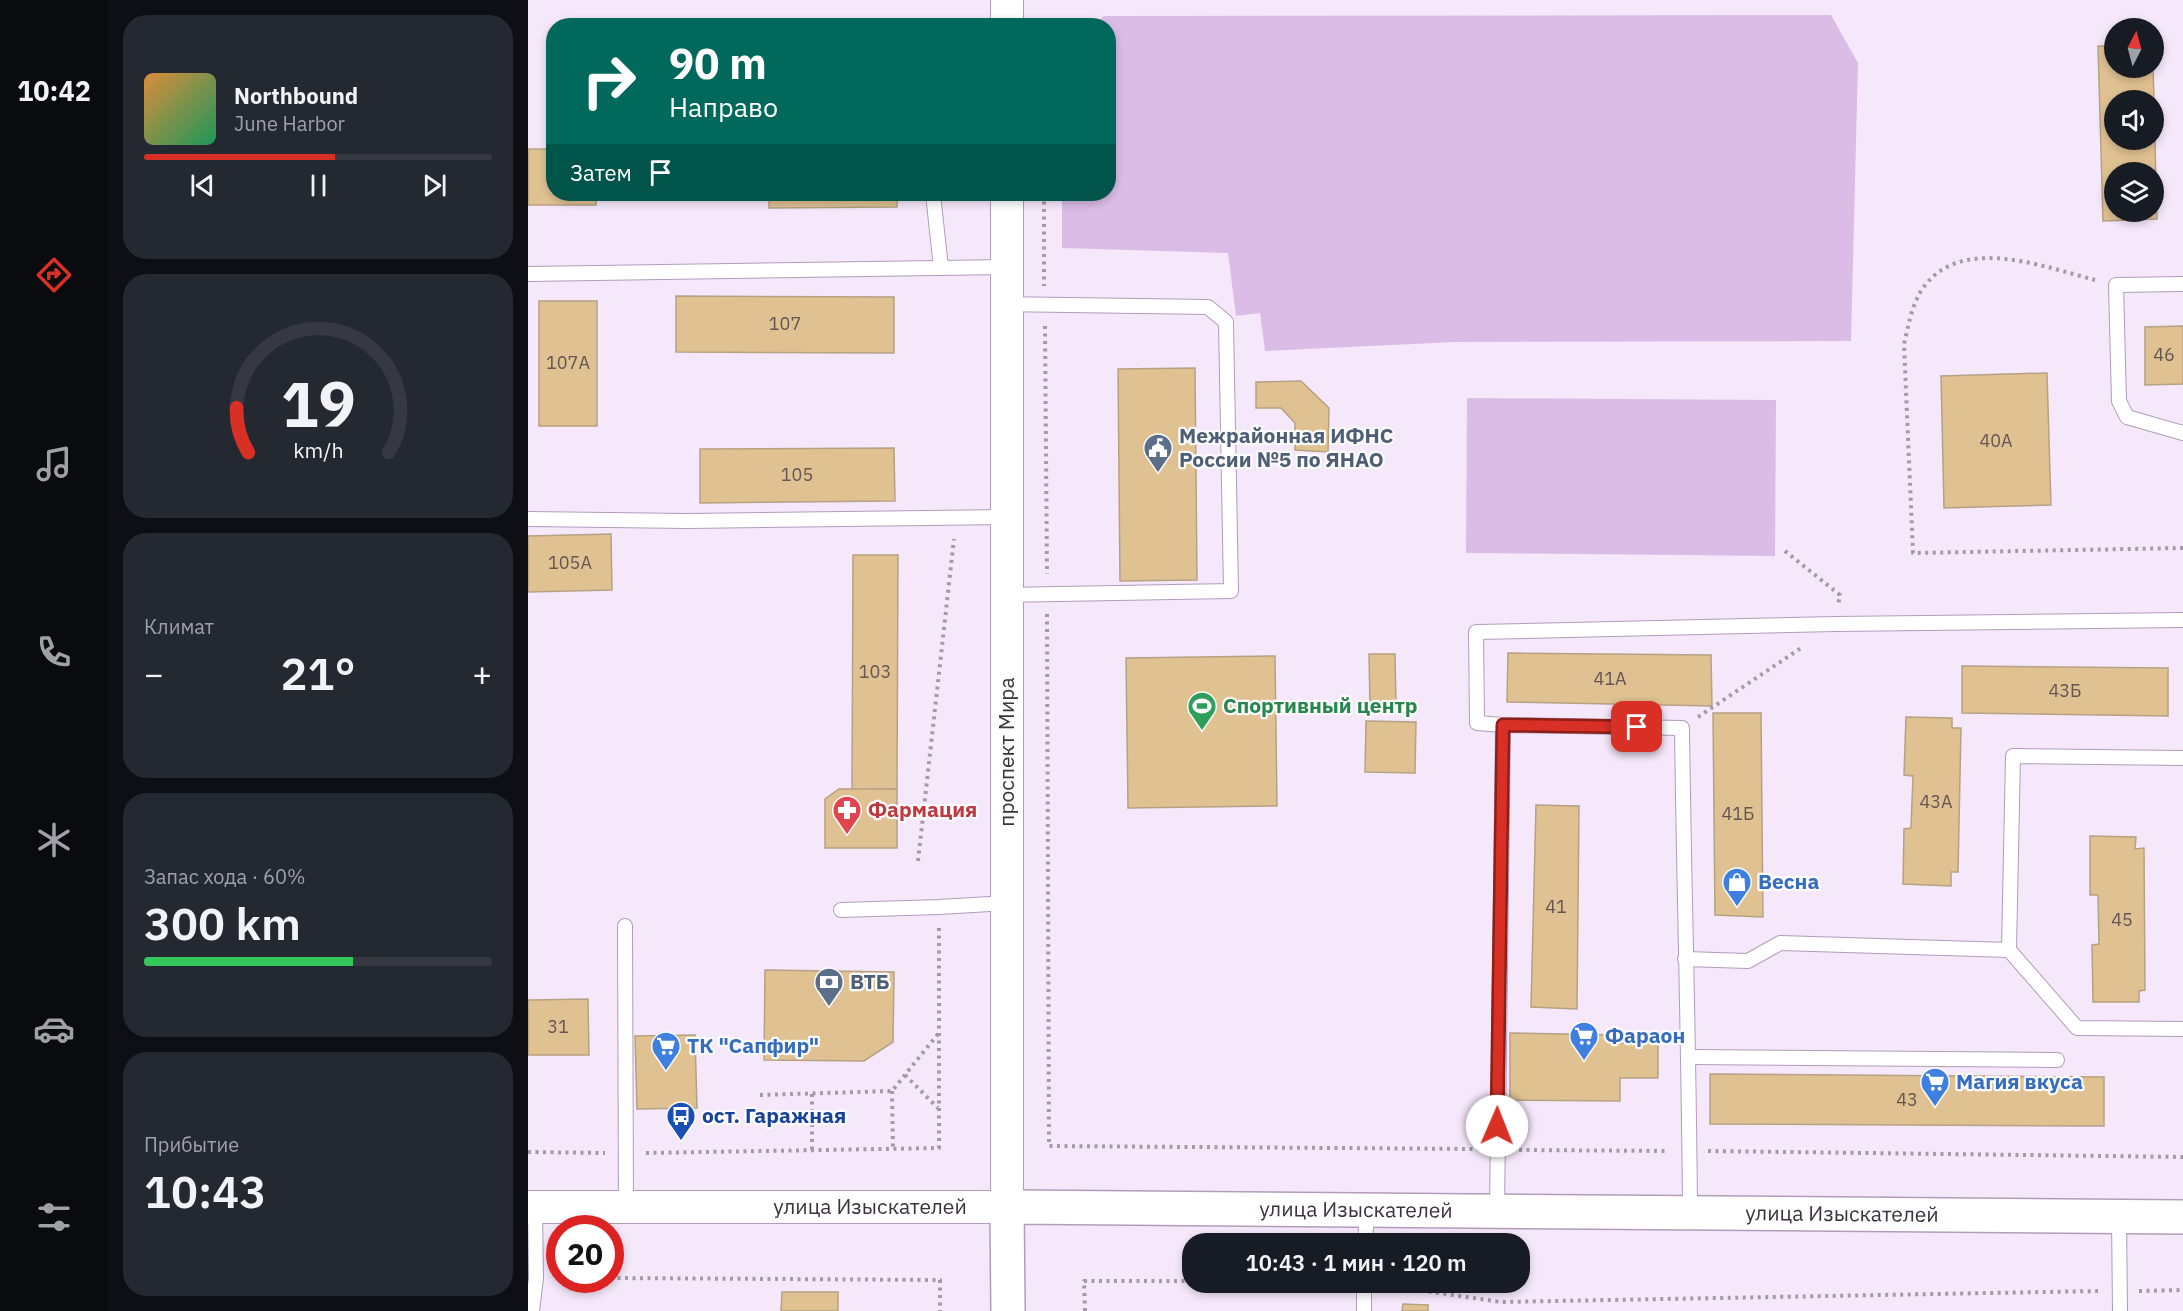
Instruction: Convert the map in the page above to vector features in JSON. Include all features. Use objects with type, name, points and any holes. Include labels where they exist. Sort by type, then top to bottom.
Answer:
[{"type":"main road","name":"улица Изыскателей","points":[[1007,1207],[2183,1216]]},
{"type":"main road","name":"проспект Мира","points":[[1007,1207],[1008,1311]]},
{"type":"street","points":[[1007,0],[1007,18]]},
{"type":"street","name":"проспект Мира","points":[[1007,201],[1007,1207]]},
{"type":"street","name":"улица Изыскателей","points":[[532,1207],[1007,1207]]},
{"type":"lane","points":[[934,201],[941,268]]},
{"type":"lane","points":[[528,274],[1007,267]]},
{"type":"lane","points":[[2183,284],[2116,285],[2119,401],[2127,417],[2183,433]]},
{"type":"lane","points":[[1007,304],[1208,307],[1226,322],[1231,591],[1007,595]]},
{"type":"lane","points":[[528,519],[687,522],[1007,517]]},
{"type":"lane","points":[[1690,1212],[1690,1057],[1685,959],[1682,728],[1478,723],[1476,632],[1836,624],[2183,620]]},
{"type":"lane","points":[[1497,1210],[1503,725]]},
{"type":"lane","points":[[2183,758],[2013,756],[2009,950],[2077,1028],[2183,1029]]},
{"type":"lane","points":[[841,910],[1007,903]]},
{"type":"lane","points":[[625,926],[624,1153],[626,1207]]},
{"type":"lane","points":[[1685,959],[1748,961],[1779,944],[2009,950]]},
{"type":"lane","points":[[1690,1057],[2057,1060]]},
{"type":"lane","points":[[532,1207],[536,1278],[532,1311]]},
{"type":"lane","points":[[1366,1233],[1367,1210]]},
{"type":"lane","points":[[2120,1216],[2120,1311]]},
{"type":"lane","points":[[1364,1311],[1368,1293]]},
{"type":"path","points":[[1044,201],[1049,1146],[2183,1157]]},
{"type":"path","points":[[2116,285],[2031,263],[1996,257],[1969,260],[1943,267],[1925,285],[1912,311],[1904,344],[1913,553],[2183,548]]},
{"type":"path","points":[[918,861],[956,518]]},
{"type":"path","points":[[528,1152],[624,1153],[939,1148],[939,907]]},
{"type":"path","points":[[893,1150],[892,1091],[938,1034]]},
{"type":"path","points":[[905,1075],[939,1109]]},
{"type":"path","points":[[760,1095],[892,1091]]},
{"type":"path","points":[[812,1094],[812,1151]]},
{"type":"path","points":[[624,1278],[940,1280],[940,1311]]},
{"type":"path","points":[[1085,1311],[1084,1281],[1182,1281]]},
{"type":"path","points":[[1439,1293],[1501,1302],[2183,1290]]},
{"type":"shaded area","points":[[1831,15],[1858,63],[1851,341],[1455,342],[1265,351],[1260,313],[1236,316],[1228,253],[1062,248],[1062,201],[1116,201],[1116,18],[1102,18],[1104,16]]},
{"type":"shaded area","points":[[1467,398],[1776,400],[1775,556],[1466,553]]},
{"type":"building","points":[[2098,46],[2104,46],[2104,78],[2153,78],[2154,90],[2104,90],[2104,150],[2155,150],[2155,162],[2104,162],[2104,221]]},
{"type":"building","points":[[528,149],[546,149],[546,201],[596,201],[596,205],[528,205]]},
{"type":"building","points":[[769,201],[897,201],[897,207],[769,208]]},
{"type":"building","points":[[676,296],[894,297],[894,353],[676,352]]},
{"type":"building","points":[[539,301],[597,301],[597,426],[539,426]]},
{"type":"building","points":[[2183,326],[2183,384],[2145,385],[2145,327]]},
{"type":"building","name":"Межрайонная ИФНС России №5 по ЯНАО","points":[[1195,368],[1197,580],[1120,581],[1118,369]]},
{"type":"building","points":[[2047,373],[2051,505],[1944,508],[1941,376]]},
{"type":"building","points":[[1301,381],[1329,408],[1328,452],[1295,450],[1295,423],[1281,408],[1256,408],[1256,382]]},
{"type":"building","points":[[894,448],[895,501],[700,503],[700,449]]},
{"type":"building","points":[[611,534],[612,590],[528,592],[528,536]]},
{"type":"building","points":[[853,555],[898,555],[897,789],[852,790]]},
{"type":"building","points":[[1508,653],[1711,655],[1712,706],[1507,702]]},
{"type":"building","points":[[1369,654],[1395,654],[1396,706],[1370,706]]},
{"type":"building","name":"Спортивный центр","points":[[1275,656],[1277,806],[1128,808],[1126,658]]},
{"type":"building","points":[[1962,666],[2168,668],[2168,716],[1962,713]]},
{"type":"building","points":[[1713,713],[1761,713],[1763,917],[1715,915]]},
{"type":"building","points":[[1906,717],[1952,718],[1952,728],[1961,728],[1958,872],[1951,872],[1951,886],[1903,884],[1904,829],[1911,828],[1913,776],[1904,775]]},
{"type":"building","points":[[1366,721],[1416,722],[1415,773],[1365,772]]},
{"type":"building","points":[[839,789],[897,789],[897,848],[825,848],[825,799]]},
{"type":"building","points":[[1536,805],[1579,806],[1577,1009],[1531,1007]]},
{"type":"building","points":[[2090,836],[2136,837],[2135,849],[2144,848],[2145,990],[2139,991],[2139,1002],[2093,1002],[2092,945],[2099,944],[2098,895],[2090,895]]},
{"type":"building","name":"ВТБ","points":[[765,970],[894,972],[893,1042],[864,1061],[764,1060]]},
{"type":"building","points":[[588,999],[589,1055],[528,1055],[528,1000]]},
{"type":"building","name":"Фараон","points":[[1510,1033],[1621,1035],[1621,1043],[1658,1043],[1658,1078],[1620,1078],[1620,1101],[1510,1100]]},
{"type":"building","name":"ТК \"Сапфир\"","points":[[695,1035],[697,1108],[637,1109],[635,1036]]},
{"type":"building","points":[[1710,1074],[2104,1077],[2104,1126],[1710,1124]]},
{"type":"building","points":[[782,1292],[838,1292],[838,1311],[781,1311]]},
{"type":"building","points":[[1403,1304],[1428,1305],[1428,1311],[1402,1311]]},
{"type":"place","name":"Межрайонная ИФНС России №5 по ЯНАО","points":[[1158,474]]},
{"type":"place","name":"Спортивный центр","points":[[1202,732]]},
{"type":"place","name":"Фармация","points":[[847,836]]},
{"type":"place","name":"Весна","points":[[1737,908]]},
{"type":"place","name":"ВТБ","points":[[829,1008]]},
{"type":"place","name":"Фараон","points":[[1584,1062]]},
{"type":"place","name":"ТК \"Сапфир\"","points":[[666,1072]]},
{"type":"place","name":"Магия вкуса","points":[[1935,1108]]},
{"type":"place","name":"ост. Гаражная","points":[[681,1142]]},
{"type":"route","points":[[1497,1126],[1503,725],[1637,727]]}]
